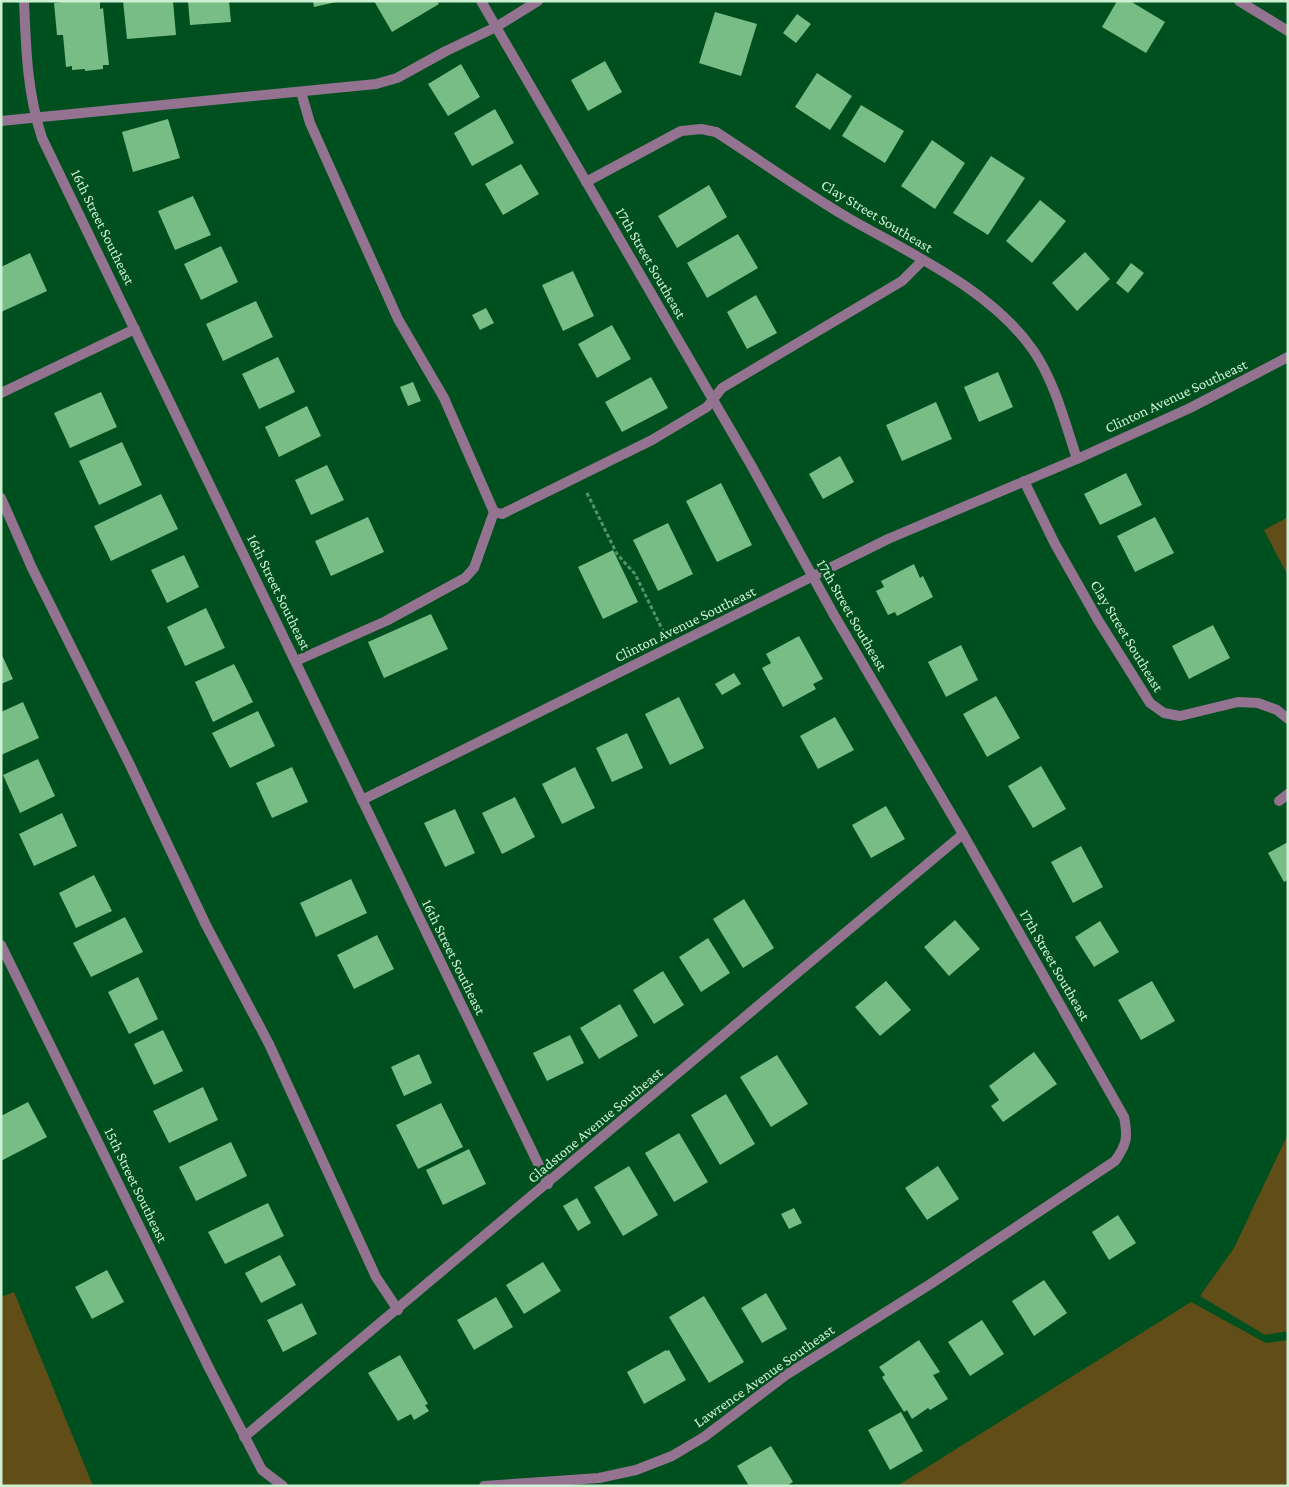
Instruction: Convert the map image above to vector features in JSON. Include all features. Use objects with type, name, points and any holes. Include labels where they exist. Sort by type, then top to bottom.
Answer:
[{"type":"street","name":"16th Street Southeast","points":[[24,1],[26,47],[32,104],[42,138],[548,1184]]},
{"type":"street","name":"17th Street Southeast","points":[[481,1],[751,465],[813,577],[1124,1116],[1127,1132],[1124,1148],[1115,1161],[1033,1216]]},
{"type":"street","points":[[1,122],[376,84],[397,78],[446,51],[496,27],[538,1]]},
{"type":"street","points":[[1239,1],[1288,31]]},
{"type":"street","points":[[296,661],[386,621],[465,578],[474,568],[494,512],[444,398],[398,319],[310,124],[301,92]]},
{"type":"street","name":"Clay Street Southeast","points":[[586,182],[681,132],[701,129],[716,132],[848,218],[923,260],[986,300],[1012,323],[1034,351],[1044,369],[1077,459]]},
{"type":"street","points":[[494,512],[502,514],[652,440],[707,407],[713,402],[722,388],[902,281],[923,260]]},
{"type":"street","points":[[1,394],[136,329]]},
{"type":"street","name":"Clinton Avenue Southeast","points":[[362,800],[888,539],[1077,459],[1190,408],[1288,358]]},
{"type":"street","name":"Clay Street Southeast","points":[[1024,481],[1055,544],[1098,620],[1150,703],[1164,713],[1180,716],[1238,702],[1258,703],[1277,710],[1288,718]]},
{"type":"street","points":[[1,498],[32,568],[129,763],[206,925],[269,1044],[376,1276],[398,1310]]},
{"type":"street","points":[[1279,801],[1288,794]]},
{"type":"street","name":"Gladstone Avenue Southeast","points":[[244,1437],[398,1310],[963,834]]},
{"type":"street","name":"15th Street Southeast","points":[[1,945],[244,1437]]},
{"type":"street","name":"Lawrence Avenue Southeast","points":[[484,1486],[599,1478],[636,1470],[672,1456],[704,1436],[786,1375],[932,1283],[1033,1216]]},
{"type":"street","points":[[244,1437],[262,1470],[283,1486]]},
{"type":"path","points":[[579,477],[617,554],[635,574],[671,648]]},
{"type":"shaded area","points":[[1288,517],[1288,576],[1264,530]]},
{"type":"shaded area","points":[[1288,1134],[1288,1331],[1265,1335],[1200,1296],[1234,1248]]},
{"type":"shaded area","points":[[14,1292],[93,1486],[1,1486],[1,1297]]},
{"type":"shaded area","points":[[1191,1302],[1266,1343],[1288,1340],[1288,1486],[897,1486]]},
{"type":"building","points":[[100,1],[100,9],[103,8],[109,65],[103,65],[103,69],[85,71],[85,69],[72,70],[72,66],[66,67],[63,35],[57,35],[54,3]]},
{"type":"building","points":[[123,1],[173,1],[176,35],[127,39]]},
{"type":"building","points":[[188,1],[229,1],[231,22],[190,25]]},
{"type":"building","points":[[313,1],[336,1],[336,2],[314,7]]},
{"type":"building","points":[[374,1],[437,1],[439,4],[392,32]]},
{"type":"building","points":[[1117,1],[1130,1],[1165,22],[1146,53],[1102,27]]},
{"type":"building","points":[[715,12],[757,24],[741,76],[699,63]]},
{"type":"building","points":[[797,14],[811,24],[796,43],[783,33]]},
{"type":"building","points":[[605,61],[622,92],[588,111],[571,80]]},
{"type":"building","points":[[461,64],[480,97],[448,116],[428,84]]},
{"type":"building","points":[[817,73],[852,96],[830,130],[795,107]]},
{"type":"building","points":[[861,105],[904,131],[885,163],[842,136]]},
{"type":"building","points":[[495,109],[514,143],[472,166],[454,133]]},
{"type":"building","points":[[168,119],[180,158],[133,172],[122,132]]},
{"type":"building","points":[[932,140],[965,163],[935,209],[901,186]]},
{"type":"building","points":[[991,156],[1025,178],[988,235],[953,213]]},
{"type":"building","points":[[521,164],[539,194],[503,215],[485,184]]},
{"type":"building","points":[[709,185],[727,217],[677,248],[658,216]]},
{"type":"building","points":[[193,196],[211,235],[175,250],[158,211]]},
{"type":"building","points":[[1040,200],[1066,221],[1032,263],[1006,241]]},
{"type":"building","points":[[738,234],[758,268],[707,298],[687,263]]},
{"type":"building","points":[[221,246],[238,282],[201,300],[184,264]]},
{"type":"building","points":[[1085,252],[1110,279],[1077,311],[1052,283]]},
{"type":"building","points":[[30,253],[47,291],[1,312],[1,267]]},
{"type":"building","points":[[1131,263],[1144,273],[1128,293],[1116,283]]},
{"type":"building","points":[[573,271],[594,316],[563,331],[542,285]]},
{"type":"building","points":[[756,295],[777,333],[747,349],[727,312]]},
{"type":"building","points":[[256,301],[273,337],[223,361],[206,324]]},
{"type":"building","points":[[486,308],[494,323],[480,330],[472,315]]},
{"type":"building","points":[[612,325],[631,359],[597,378],[578,344]]},
{"type":"building","points":[[278,357],[295,392],[259,409],[242,374]]},
{"type":"building","points":[[998,372],[1013,407],[979,422],[964,387]]},
{"type":"building","points":[[651,377],[668,408],[622,432],[605,402]]},
{"type":"building","points":[[413,382],[421,401],[408,406],[400,387]]},
{"type":"building","points":[[101,392],[117,427],[70,448],[54,413]]},
{"type":"building","points":[[936,402],[952,439],[902,461],[886,425]]},
{"type":"building","points":[[307,406],[321,436],[279,457],[265,427]]},
{"type":"building","points":[[122,442],[142,485],[99,505],[79,461]]},
{"type":"building","points":[[840,456],[854,482],[823,499],[809,474]]},
{"type":"building","points":[[327,465],[344,500],[311,515],[295,480]]},
{"type":"building","points":[[1126,473],[1142,505],[1100,525],[1084,494]]},
{"type":"building","points":[[721,483],[752,545],[717,562],[686,501]]},
{"type":"building","points":[[161,494],[178,529],[111,561],[94,526]]},
{"type":"building","points":[[368,517],[384,552],[331,576],[315,541]]},
{"type":"building","points":[[1155,517],[1174,553],[1135,572],[1117,536]]},
{"type":"building","points":[[668,523],[693,574],[658,591],[633,540]]},
{"type":"building","points":[[613,550],[638,602],[603,619],[578,567]]},
{"type":"building","points":[[184,555],[199,587],[167,603],[151,570]]},
{"type":"building","points":[[914,564],[920,578],[923,576],[933,597],[897,616],[895,612],[888,615],[876,591],[884,587],[881,581]]},
{"type":"building","points":[[206,608],[225,648],[185,666],[167,627]]},
{"type":"building","points":[[431,614],[448,649],[384,678],[368,642]]},
{"type":"building","points":[[1213,625],[1230,658],[1189,679],[1172,646]]},
{"type":"building","points":[[799,636],[823,679],[813,684],[816,689],[783,707],[762,668],[771,663],[766,654]]},
{"type":"building","points":[[961,645],[978,680],[946,697],[928,662]]},
{"type":"building","points":[[1,653],[13,679],[1,684]]},
{"type":"building","points":[[234,664],[253,702],[213,722],[195,682]]},
{"type":"building","points":[[734,673],[741,684],[722,695],[715,684]]},
{"type":"building","points":[[996,696],[1020,738],[987,757],[963,714]]},
{"type":"building","points":[[679,697],[704,748],[670,765],[645,714]]},
{"type":"building","points":[[23,702],[39,738],[1,755],[1,712]]},
{"type":"building","points":[[258,711],[275,746],[230,768],[212,733]]},
{"type":"building","points":[[835,717],[854,750],[818,769],[800,736]]},
{"type":"building","points":[[627,733],[643,768],[612,782],[596,748]]},
{"type":"building","points":[[38,759],[55,796],[20,813],[3,775]]},
{"type":"building","points":[[1041,766],[1066,809],[1033,828],[1008,786]]},
{"type":"building","points":[[292,767],[308,802],[272,818],[256,783]]},
{"type":"building","points":[[575,767],[595,808],[562,824],[542,784]]},
{"type":"building","points":[[515,797],[535,837],[502,854],[482,813]]},
{"type":"building","points":[[886,806],[905,839],[871,858],[852,825]]},
{"type":"building","points":[[455,809],[475,853],[445,867],[424,823]]},
{"type":"building","points":[[62,813],[77,846],[34,866],[19,834]]},
{"type":"building","points":[[1288,842],[1288,880],[1284,882],[1268,853]]},
{"type":"building","points":[[1081,846],[1103,887],[1073,903],[1051,862]]},
{"type":"building","points":[[94,875],[112,911],[76,928],[59,893]]},
{"type":"building","points":[[351,879],[367,913],[316,937],[300,903]]},
{"type":"building","points":[[744,899],[774,948],[743,968],[713,919]]},
{"type":"building","points":[[125,917],[143,952],[91,977],[73,943]]},
{"type":"building","points":[[955,920],[980,949],[949,976],[924,947]]},
{"type":"building","points":[[1100,921],[1119,952],[1094,967],[1075,937]]},
{"type":"building","points":[[377,935],[394,969],[354,989],[337,955]]},
{"type":"building","points":[[708,938],[730,973],[701,992],[679,957]]},
{"type":"building","points":[[663,971],[684,1005],[654,1024],[633,990]]},
{"type":"building","points":[[138,977],[158,1019],[129,1034],[108,992]]},
{"type":"building","points":[[886,981],[911,1010],[880,1036],[855,1007]]},
{"type":"building","points":[[1152,981],[1175,1021],[1141,1040],[1118,1000]]},
{"type":"building","points":[[620,1004],[638,1036],[599,1059],[580,1028]]},
{"type":"building","points":[[163,1030],[183,1071],[154,1085],[134,1044]]},
{"type":"building","points":[[570,1035],[584,1063],[547,1081],[533,1053]]},
{"type":"building","points":[[1034,1052],[1057,1084],[1003,1122],[991,1106],[999,1100],[989,1086]]},
{"type":"building","points":[[419,1054],[432,1083],[404,1096],[391,1067]]},
{"type":"building","points":[[777,1055],[808,1104],[771,1127],[740,1077]]},
{"type":"building","points":[[203,1087],[218,1120],[169,1143],[153,1111]]},
{"type":"building","points":[[726,1094],[755,1144],[720,1165],[691,1115]]},
{"type":"building","points":[[28,1102],[47,1137],[1,1161],[1,1116]]},
{"type":"building","points":[[441,1103],[463,1147],[418,1169],[396,1125]]},
{"type":"building","points":[[679,1133],[708,1182],[674,1202],[645,1153]]},
{"type":"building","points":[[231,1142],[247,1176],[196,1201],[179,1167]]},
{"type":"building","points":[[469,1149],[486,1184],[443,1205],[426,1170]]},
{"type":"building","points":[[629,1166],[658,1215],[623,1236],[594,1187]]},
{"type":"building","points":[[938,1166],[959,1199],[927,1220],[905,1188]]},
{"type":"building","points":[[577,1198],[591,1223],[578,1231],[563,1206]]},
{"type":"building","points":[[268,1203],[284,1236],[225,1264],[208,1232]]},
{"type":"building","points":[[794,1208],[802,1223],[789,1229],[781,1214]]},
{"type":"building","points":[[1118,1215],[1136,1243],[1109,1260],[1092,1232]]},
{"type":"building","points":[[280,1255],[296,1285],[261,1303],[245,1273]]},
{"type":"building","points":[[543,1262],[561,1291],[524,1314],[506,1285]]},
{"type":"building","points":[[107,1270],[124,1302],[92,1319],[75,1287]]},
{"type":"building","points":[[1044,1280],[1067,1313],[1034,1336],[1012,1301]]},
{"type":"building","points":[[766,1293],[787,1329],[762,1343],[741,1308]]},
{"type":"building","points":[[704,1296],[744,1362],[709,1383],[669,1317]]},
{"type":"building","points":[[496,1297],[513,1327],[474,1350],[457,1320]]},
{"type":"building","points":[[302,1303],[317,1334],[283,1352],[267,1320]]},
{"type":"building","points":[[982,1320],[1004,1354],[970,1376],[948,1342]]},
{"type":"building","points":[[919,1340],[940,1372],[933,1375],[948,1399],[930,1410],[928,1408],[912,1419],[907,1410],[904,1412],[882,1377],[885,1375],[879,1367]]},
{"type":"building","points":[[669,1350],[686,1380],[644,1404],[627,1372]]},
{"type":"building","points":[[400,1355],[428,1404],[425,1405],[429,1411],[414,1420],[411,1414],[398,1421],[368,1373]]},
{"type":"building","points":[[901,1412],[923,1451],[890,1470],[868,1430]]},
{"type":"building","points":[[771,1446],[793,1482],[786,1486],[749,1486],[737,1466]]}]
